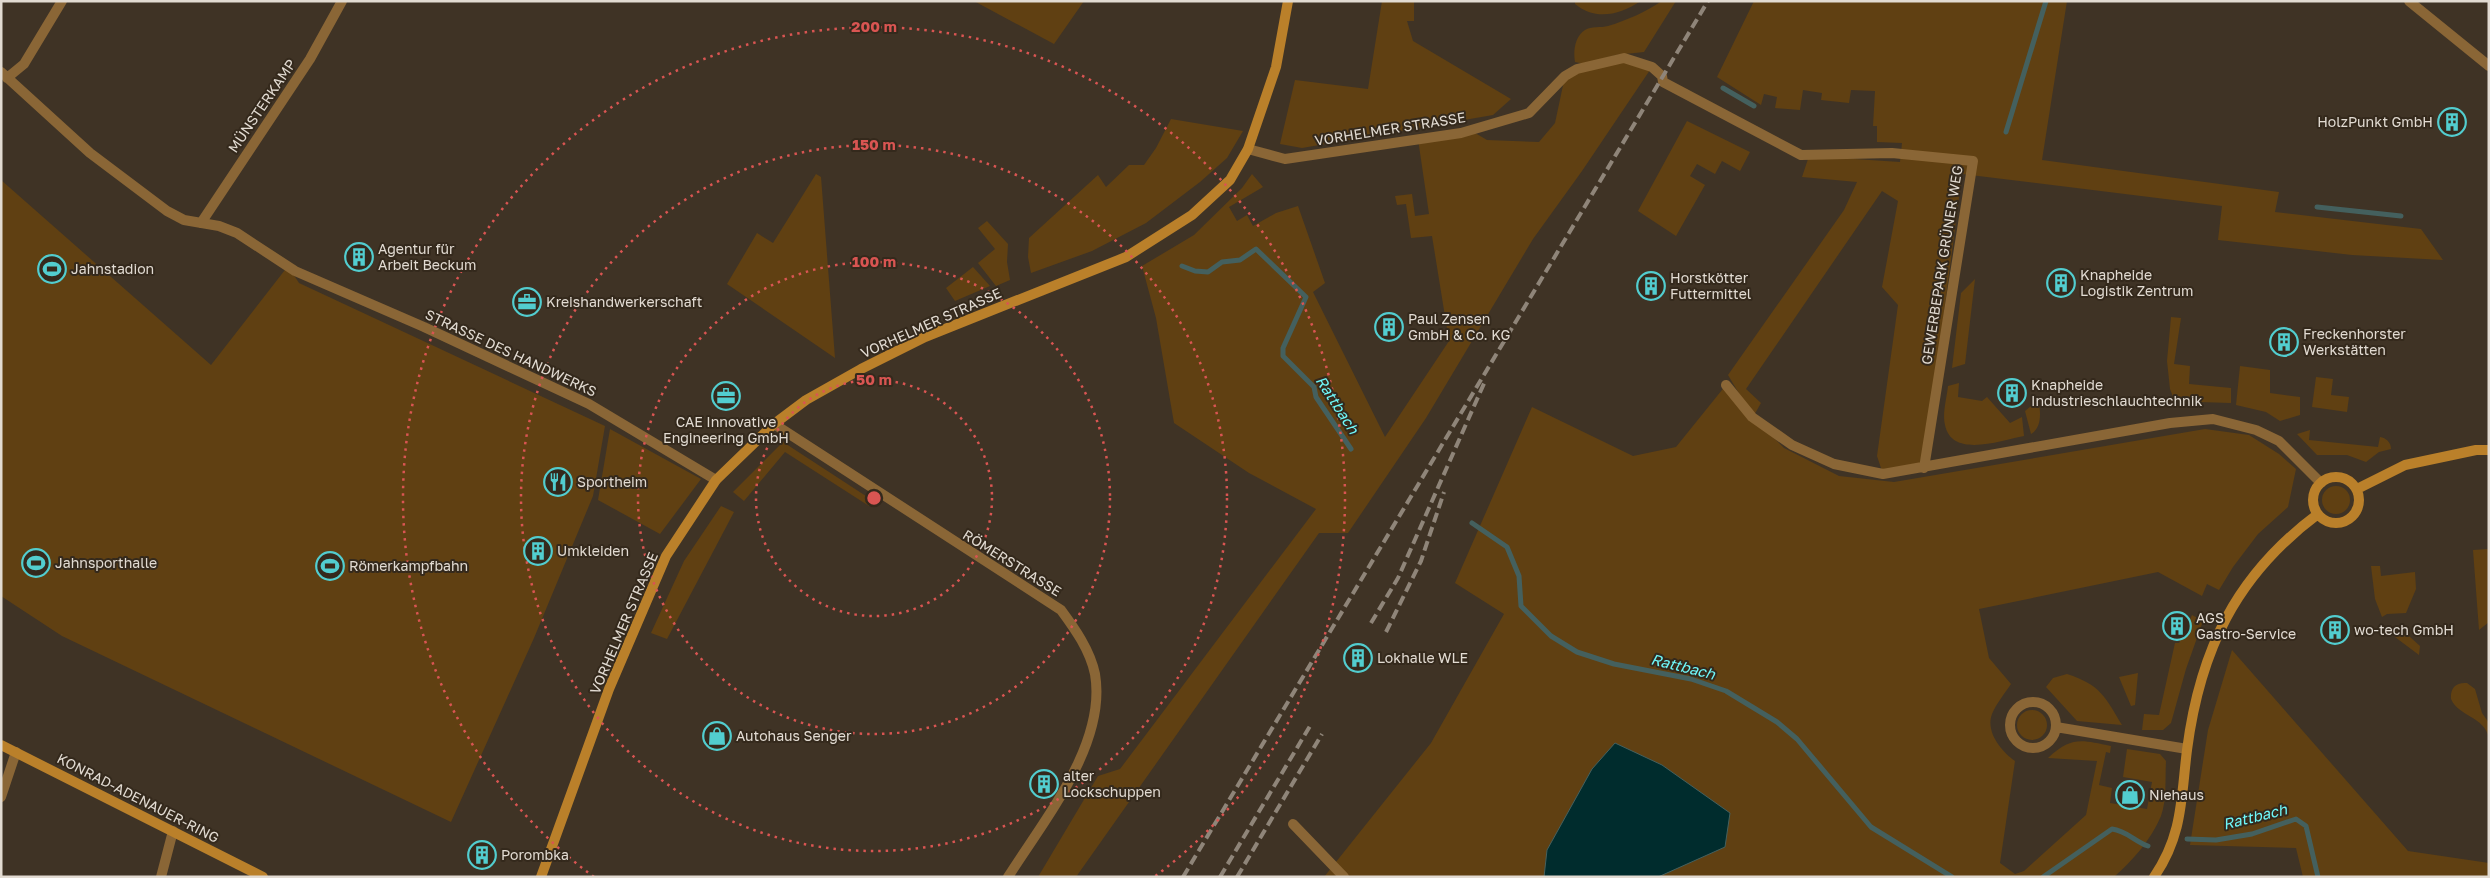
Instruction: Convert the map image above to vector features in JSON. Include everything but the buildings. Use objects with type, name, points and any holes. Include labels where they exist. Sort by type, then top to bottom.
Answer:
[{"type":"street","points":[[4,75],[24,64],[62,1]]},
{"type":"street","name":"MÜNSTERKAMP","points":[[201,223],[310,59],[342,1]]},
{"type":"street","name":"VORHELMER STRASSE","points":[[541,877],[609,689],[666,556],[716,480],[774,424],[806,400],[861,369],[925,338],[1126,256],[1192,215],[1230,180],[1248,149],[1276,67],[1288,1]]},
{"type":"street","points":[[2409,1],[2489,66]]},
{"type":"street","name":"VORHELMER STRASSE","points":[[1248,149],[1285,159],[1461,133],[1529,113],[1565,76],[1577,69],[1624,58],[1652,67],[1662,76]]},
{"type":"street","name":"STRASSE DES HANDWERKS","points":[[4,75],[90,153],[167,211],[184,220],[219,226],[237,233],[288,266],[588,404],[716,480]]},
{"type":"street","name":"GEWERBEPARK GRÜNER WEG","points":[[1662,76],[1664,82],[1801,155],[1892,153],[1973,160],[1924,468]]},
{"type":"street","points":[[1726,386],[1752,417],[1792,445],[1834,464],[1883,474],[2170,423],[2212,419],[2256,430],[2279,441],[2321,483]]},
{"type":"street","name":"RÖMERSTRASSE","points":[[774,424],[1061,610],[1079,634],[1094,673],[1097,698],[1095,716],[1083,757],[1008,877]]},
{"type":"street","points":[[2357,489],[2405,465],[2476,450],[2489,450]]},
{"type":"street","points":[[2333,477],[2340,477],[2353,483],[2357,489],[2359,504],[2348,520],[2330,522],[2318,514],[2314,508],[2314,494],[2321,483],[2333,477]]},
{"type":"street","points":[[2154,877],[2166,860],[2174,841],[2181,815],[2187,750],[2195,700],[2222,624],[2248,581],[2259,568],[2290,536],[2318,514]]},
{"type":"street","points":[[2033,701],[2040,702],[2052,711],[2056,727],[2046,744],[2033,748],[2026,747],[2013,738],[2009,724],[2011,716],[2019,705],[2033,701]]},
{"type":"street","points":[[2056,727],[2187,750]]},
{"type":"street","name":"KONRAD-ADENAUER-RING","points":[[1,745],[263,877]]},
{"type":"street","points":[[1,797],[16,752]]},
{"type":"street","points":[[1293,824],[1344,877]]},
{"type":"street","points":[[161,877],[174,831]]},
{"type":"shaded area","points":[[974,1],[1084,1],[1054,44]]},
{"type":"shaded area","points":[[1382,1],[1414,1],[1414,21],[1407,21],[1413,41],[1511,99],[1493,115],[1302,148],[1280,144],[1295,80],[1368,89]]},
{"type":"shaded area","points":[[1575,1],[1641,1],[1616,13],[1599,14],[1583,9],[1575,4]]},
{"type":"shaded area","points":[[1662,1],[1676,1],[1644,52],[1616,55],[1585,64],[1575,62],[1576,44],[1579,36],[1585,30],[1608,26],[1622,21]]},
{"type":"shaded area","points":[[1754,1],[2067,1],[2042,160],[2279,192],[2275,212],[2421,229],[2443,260],[2352,255],[2218,240],[2222,206],[1962,174],[1924,468],[1883,474],[1877,456],[1898,305],[1882,287],[1898,201],[1882,191],[1746,389],[1761,403],[1753,417],[1784,448],[1839,476],[1894,482],[2205,429],[2249,435],[2279,454],[2296,469],[2288,507],[2258,534],[2233,567],[2219,590],[2207,584],[2202,596],[2158,572],[1979,609],[1989,658],[2011,684],[1996,706],[1990,721],[1996,741],[2015,761],[2000,863],[2015,874],[2024,871],[2086,815],[2097,761],[2048,758],[2064,746],[2077,741],[2084,741],[2111,746],[2110,753],[2106,752],[2099,785],[2112,788],[2110,803],[2147,809],[2152,782],[2123,777],[2127,749],[2160,754],[2166,761],[2165,796],[2163,810],[2157,825],[2141,849],[2114,877],[1324,877],[1431,743],[1504,614],[1455,583],[1532,407],[1633,456],[1676,447],[1726,385],[1750,412],[1728,375],[1844,210],[1857,182],[1802,177],[1809,156],[1900,162],[1902,143],[1877,142],[1877,126],[1873,126],[1875,91],[1851,90],[1849,103],[1821,100],[1822,93],[1803,90],[1800,110],[1775,108],[1777,97],[1764,94],[1761,105],[1717,77]]},
{"type":"shaded area","points":[[1624,58],[1652,67],[1582,171],[1533,239],[1426,418],[1348,533],[1319,533],[1076,877],[1038,877],[1098,776],[1120,769],[1316,509],[1249,473],[1174,423],[1156,318],[1142,266],[1194,235],[1242,188],[1252,174],[1263,187],[1229,207],[1237,221],[1247,215],[1253,226],[1276,213],[1298,206],[1325,283],[1313,292],[1385,437],[1449,341],[1432,236],[1411,238],[1406,204],[1397,205],[1395,196],[1412,194],[1415,216],[1429,214],[1418,139],[1470,130],[1487,140],[1539,142],[1555,123],[1565,76]]},
{"type":"shaded area","points":[[1171,119],[1243,131],[1227,158],[1200,182],[1146,223],[1092,251],[1031,273],[1028,257],[1029,238],[1098,175],[1106,187],[1129,165],[1144,165],[1156,148]]},
{"type":"shaded area","points":[[1687,121],[1750,152],[1740,171],[1722,161],[1715,174],[1697,164],[1690,176],[1705,185],[1676,236],[1638,211]]},
{"type":"shaded area","points":[[816,174],[821,177],[835,358],[727,284],[757,233],[773,243]]},
{"type":"shaded area","name":"Römerkampfbahn","points":[[1,180],[211,365],[288,266],[299,283],[605,426],[593,496],[534,638],[451,822],[62,636],[1,596]]},
{"type":"shaded area","points":[[987,221],[1008,244],[1007,262],[1010,280],[996,286],[978,263],[995,249],[978,228]]},
{"type":"shaded area","points":[[973,267],[990,286],[955,301],[946,288]]},
{"type":"shaded area","points":[[1975,279],[1965,364],[1952,368],[1961,293]]},
{"type":"shaded area","points":[[2171,317],[2181,318],[2174,364],[2190,366],[2189,384],[2231,388],[2231,403],[2199,402],[2177,407],[2170,389],[2167,361]]},
{"type":"shaded area","points":[[2240,366],[2270,370],[2270,393],[2300,397],[2300,415],[2280,421],[2266,412],[2236,405]]},
{"type":"shaded area","points":[[2316,377],[2333,379],[2331,395],[2349,397],[2347,412],[2312,407]]},
{"type":"shaded area","points":[[1959,383],[1958,397],[1982,401],[1987,397],[2010,423],[2022,417],[2024,436],[1979,445],[1957,442],[1950,435],[1945,425],[1944,416],[1948,386]]},
{"type":"shaded area","points":[[2038,400],[2040,409],[2039,424],[2031,434],[2025,411]]},
{"type":"shaded area","points":[[610,429],[701,479],[660,534],[598,500]]},
{"type":"shaded area","points":[[2310,430],[2309,440],[2378,447],[2380,437],[2388,441],[2391,449],[2379,452],[2366,462],[2347,455],[2317,455],[2297,434]]},
{"type":"shaded area","points":[[783,442],[872,500],[869,506],[785,452],[744,501],[733,492]]},
{"type":"shaded area","points":[[2336,486],[2346,490],[2350,500],[2346,510],[2336,514],[2326,510],[2322,500],[2326,490]]},
{"type":"shaded area","points":[[721,506],[734,512],[667,639],[651,633],[684,561]]},
{"type":"shaded area","points":[[2489,549],[2489,622],[2479,630],[2473,550]]},
{"type":"shaded area","points":[[2371,566],[2380,566],[2381,576],[2415,572],[2416,589],[2406,613],[2387,614],[2382,617],[2375,599]]},
{"type":"shaded area","points":[[2192,615],[2203,621],[2186,669],[2171,723],[2163,730],[2142,730],[2144,714],[2159,715],[2175,643],[2179,643]]},
{"type":"shaded area","points":[[2399,627],[2420,646],[2419,655],[2395,637],[2388,628]]},
{"type":"shaded area","points":[[2232,650],[2408,851],[2489,863],[2489,877],[2303,877],[2296,848],[2190,845],[2208,730]]},
{"type":"shaded area","points":[[2138,673],[2135,705],[2131,706],[2119,677]]},
{"type":"shaded area","points":[[2067,674],[2088,683],[2101,693],[2122,725],[2077,721],[2046,687],[2053,678]]},
{"type":"shaded area","points":[[2467,683],[2475,689],[2482,713],[2489,723],[2489,738],[2482,725],[2460,710],[2451,699],[2454,686]]},
{"type":"shaded area","points":[[2032,710],[2043,714],[2047,725],[2043,736],[2032,740],[2021,736],[2017,725],[2021,714]]},
{"type":"water","points":[[1615,743],[1662,765],[1730,813],[1725,847],[1658,877],[1544,877],[1547,850],[1592,769]]},
{"type":"waterway","points":[[2006,132],[2046,1]]},
{"type":"waterway","points":[[1723,88],[1754,106]]},
{"type":"waterway","points":[[2317,207],[2401,216]]},
{"type":"waterway","name":"Rattbach","points":[[1182,266],[1195,271],[1208,272],[1222,262],[1240,260],[1256,249],[1306,297],[1283,348],[1283,356],[1314,387],[1316,397],[1351,449]]},
{"type":"waterway","name":"Rattbach","points":[[1472,523],[1507,547],[1519,576],[1521,606],[1551,636],[1577,652],[1614,664],[1691,679],[1726,691],[1777,722],[1797,739],[1871,827],[1952,877]]},
{"type":"waterway","name":"Rattbach","points":[[2187,839],[2216,840],[2252,834],[2296,819],[2306,826],[2318,877]]},
{"type":"waterway","name":"Rattbach","points":[[2043,877],[2112,829],[2122,832],[2148,846]]},
{"type":"railway","points":[[1183,877],[1708,1]]},
{"type":"railway","points":[[1371,623],[1398,578],[1486,379]]},
{"type":"railway","points":[[1386,632],[1421,561],[1444,492]]},
{"type":"railway","points":[[1220,877],[1310,726]]},
{"type":"railway","points":[[1237,877],[1322,734]]},
{"type":"place","name":"HolzPunkt GmbH","points":[[2452,122]]},
{"type":"place","name":"Agentur für Arbeit Beckum","points":[[359,257]]},
{"type":"place","name":"Jahnstadion","points":[[52,269]]},
{"type":"place","name":"Knapheide Logistik Zentrum","points":[[2061,283]]},
{"type":"place","name":"Horstkötter Futtermittel","points":[[1651,286]]},
{"type":"place","name":"Kreishandwerkerschaft","points":[[527,302]]},
{"type":"place","name":"Paul Zensen GmbH & Co. KG","points":[[1389,327]]},
{"type":"place","name":"Freckenhorster Werkstätten","points":[[2284,342]]},
{"type":"place","name":"Knapheide Industrieschlauchtechnik","points":[[2012,393]]},
{"type":"place","name":"CAE Innovative Engineering GmbH","points":[[726,396]]},
{"type":"place","name":"Sportheim","points":[[558,482]]},
{"type":"place","name":"Umkleiden","points":[[538,551]]},
{"type":"place","name":"Jahnsporthalle","points":[[36,563]]},
{"type":"place","name":"Römerkampfbahn","points":[[330,566]]},
{"type":"place","name":"AGS Gastro-Service","points":[[2177,626]]},
{"type":"place","name":"wo-tech GmbH","points":[[2335,630]]},
{"type":"place","name":"Lokhalle WLE","points":[[1358,658]]},
{"type":"place","name":"Autohaus Senger","points":[[717,736]]},
{"type":"place","name":"alter Lockschuppen","points":[[1044,784]]},
{"type":"place","name":"Niehaus","points":[[2130,795]]},
{"type":"place","name":"Porombka","points":[[482,855]]}]
